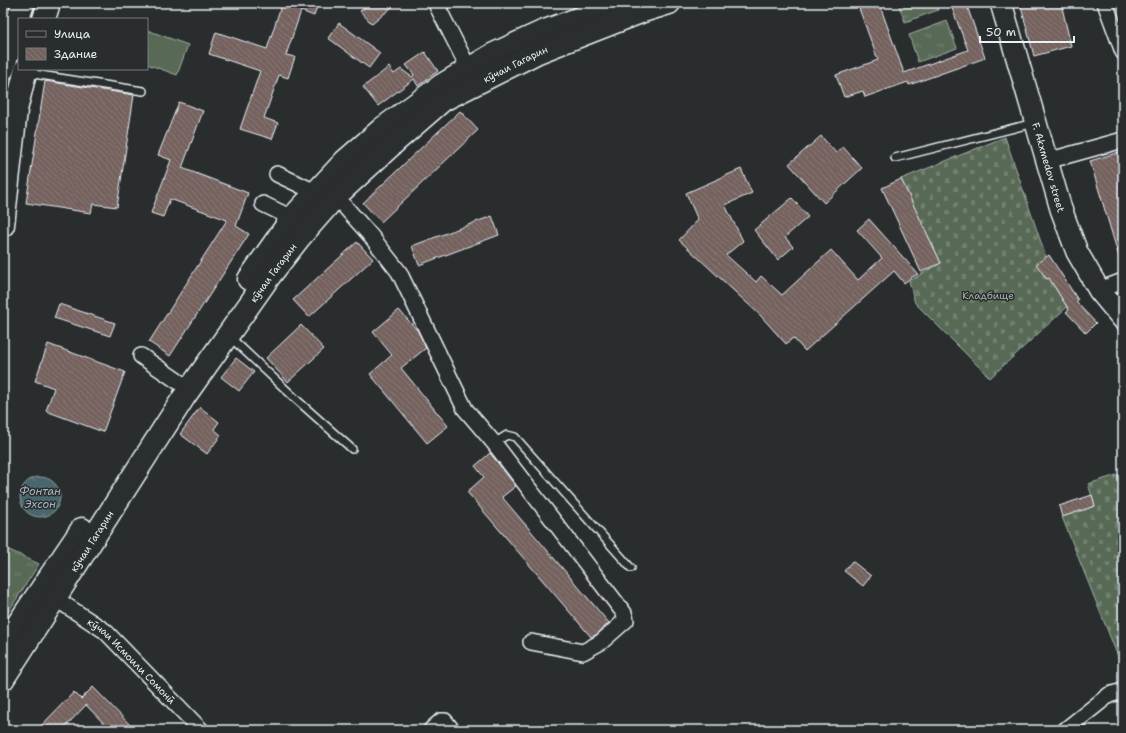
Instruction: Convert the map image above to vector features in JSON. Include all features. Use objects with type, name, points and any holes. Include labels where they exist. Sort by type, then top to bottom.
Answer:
[{"type":"main road","points":[[18,18],[23,3]]},
{"type":"main road","points":[[44,18],[49,3]]},
{"type":"main road","name":"кӯчаи Гагарин","points":[[3,646],[48,594],[227,334],[285,256],[325,190],[345,161],[383,128],[442,85],[494,54],[542,32],[621,3]]},
{"type":"main road","name":"кӯчаи Гагарин","points":[[3,679],[48,594],[179,382],[292,218],[325,190],[397,140],[443,100],[538,52],[669,3]]},
{"type":"main road","name":"F. Akxmedov street","points":[[1001,3],[1061,209],[1077,252],[1099,290],[1123,319]]},
{"type":"main road","points":[[3,69],[18,20]]},
{"type":"main road","points":[[3,225],[16,110],[26,71]]},
{"type":"street","points":[[442,3],[437,6],[470,69]]},
{"type":"street","points":[[1105,3],[1123,52]]},
{"type":"street","points":[[1047,161],[1123,140]]},
{"type":"street","points":[[277,174],[325,190],[370,235],[399,272],[465,409],[494,443],[624,613],[626,620],[601,642],[583,652],[532,642]]},
{"type":"street","points":[[263,204],[292,218]]},
{"type":"street","points":[[1099,290],[1123,281]]},
{"type":"street","points":[[142,356],[179,382]]},
{"type":"street","name":"кӯчаи Исмоили Сомонӣ","points":[[48,594],[105,631],[201,730]]},
{"type":"street","points":[[1065,730],[1109,695],[1123,691]]},
{"type":"street","points":[[431,730],[442,721],[445,721],[452,730]]},
{"type":"lane","points":[[26,71],[143,91]]},
{"type":"lane","points":[[895,158],[1036,122]]},
{"type":"lane","points":[[227,334],[352,449]]},
{"type":"lane","points":[[494,443],[507,435],[515,438],[631,568]]},
{"type":"green space","points":[[898,3],[936,3],[938,10],[905,22]]},
{"type":"green space","points":[[947,21],[957,48],[918,62],[909,35]]},
{"type":"green space","points":[[148,30],[188,45],[177,75],[148,64]]},
{"type":"green space","name":"Кладбище","points":[[1005,137],[1046,257],[1037,264],[1046,279],[1049,278],[1067,307],[990,378],[915,303],[909,281],[941,263],[901,179]]},
{"type":"green space","points":[[1123,473],[1123,663],[1121,664],[1062,517],[1095,506],[1088,484]]},
{"type":"green space","points":[[3,547],[39,564],[3,620]]},
{"type":"water","name":"Фонтан Эхсон","points":[[40,477],[48,479],[54,483],[58,489],[60,497],[58,505],[54,511],[48,515],[40,517],[32,515],[26,511],[22,505],[20,497],[22,489],[26,483],[32,479]]},
{"type":"building","points":[[282,3],[318,3],[314,16],[301,11],[286,55],[295,57],[288,78],[279,75],[264,118],[278,123],[272,139],[240,129],[260,71],[209,54],[216,32],[267,49]]},
{"type":"building","points":[[370,3],[397,3],[372,24],[360,11]]},
{"type":"building","points":[[857,3],[879,3],[904,73],[968,50],[950,3],[966,3],[985,58],[909,85],[908,82],[865,97],[863,91],[844,97],[836,75],[878,60]]},
{"type":"building","points":[[1020,3],[1061,3],[1071,46],[1034,56]]},
{"type":"building","points":[[339,23],[380,53],[369,68],[328,38]]},
{"type":"building","points":[[425,52],[438,71],[418,86],[414,79],[378,106],[363,87],[389,67],[394,74],[401,69],[412,77],[414,75],[406,65]]},
{"type":"building","points":[[45,81],[134,95],[117,207],[93,204],[91,213],[26,203]]},
{"type":"building","points":[[179,102],[203,111],[182,168],[248,193],[236,226],[249,234],[170,356],[149,342],[227,220],[170,199],[163,217],[151,213],[171,160],[158,155]]},
{"type":"building","points":[[460,111],[478,130],[381,222],[363,203]]},
{"type":"building","points":[[821,136],[836,153],[843,147],[862,168],[824,203],[789,164]]},
{"type":"building","points":[[1123,151],[1123,260],[1120,260],[1090,161]]},
{"type":"building","points":[[741,169],[752,193],[725,205],[743,241],[726,255],[756,282],[761,276],[782,295],[831,250],[858,280],[882,258],[857,230],[869,219],[918,274],[904,283],[894,271],[805,351],[793,338],[786,344],[760,315],[679,240],[698,220],[686,193]]},
{"type":"building","points":[[901,179],[941,263],[921,272],[882,188]]},
{"type":"building","points":[[792,198],[808,217],[785,237],[793,247],[778,260],[754,230]]},
{"type":"building","points":[[492,216],[499,235],[419,265],[412,246]]},
{"type":"building","points":[[357,242],[373,259],[309,317],[293,300]]},
{"type":"building","points":[[1049,255],[1078,300],[1076,302],[1096,323],[1086,333],[1066,312],[1069,310],[1049,278],[1047,279],[1036,264]]},
{"type":"building","points":[[59,304],[115,323],[110,336],[54,318]]},
{"type":"building","points":[[399,310],[418,331],[426,348],[401,368],[448,426],[427,443],[370,374],[392,355],[373,332]]},
{"type":"building","points":[[301,325],[324,349],[288,382],[266,358]]},
{"type":"building","points":[[48,344],[125,372],[103,432],[46,411],[54,388],[35,381]]},
{"type":"building","points":[[236,358],[254,372],[239,391],[221,377]]},
{"type":"building","points":[[200,407],[219,422],[214,429],[221,435],[207,454],[180,434]]},
{"type":"building","points":[[490,453],[516,486],[502,497],[609,623],[596,635],[591,637],[467,492],[484,477],[475,466]]},
{"type":"building","points":[[1092,495],[1095,506],[1062,517],[1059,506]]},
{"type":"building","points":[[852,561],[871,576],[863,586],[844,571]]},
{"type":"building","points":[[93,687],[135,730],[110,730],[86,705],[62,730],[37,730],[74,692],[81,699]]}]
